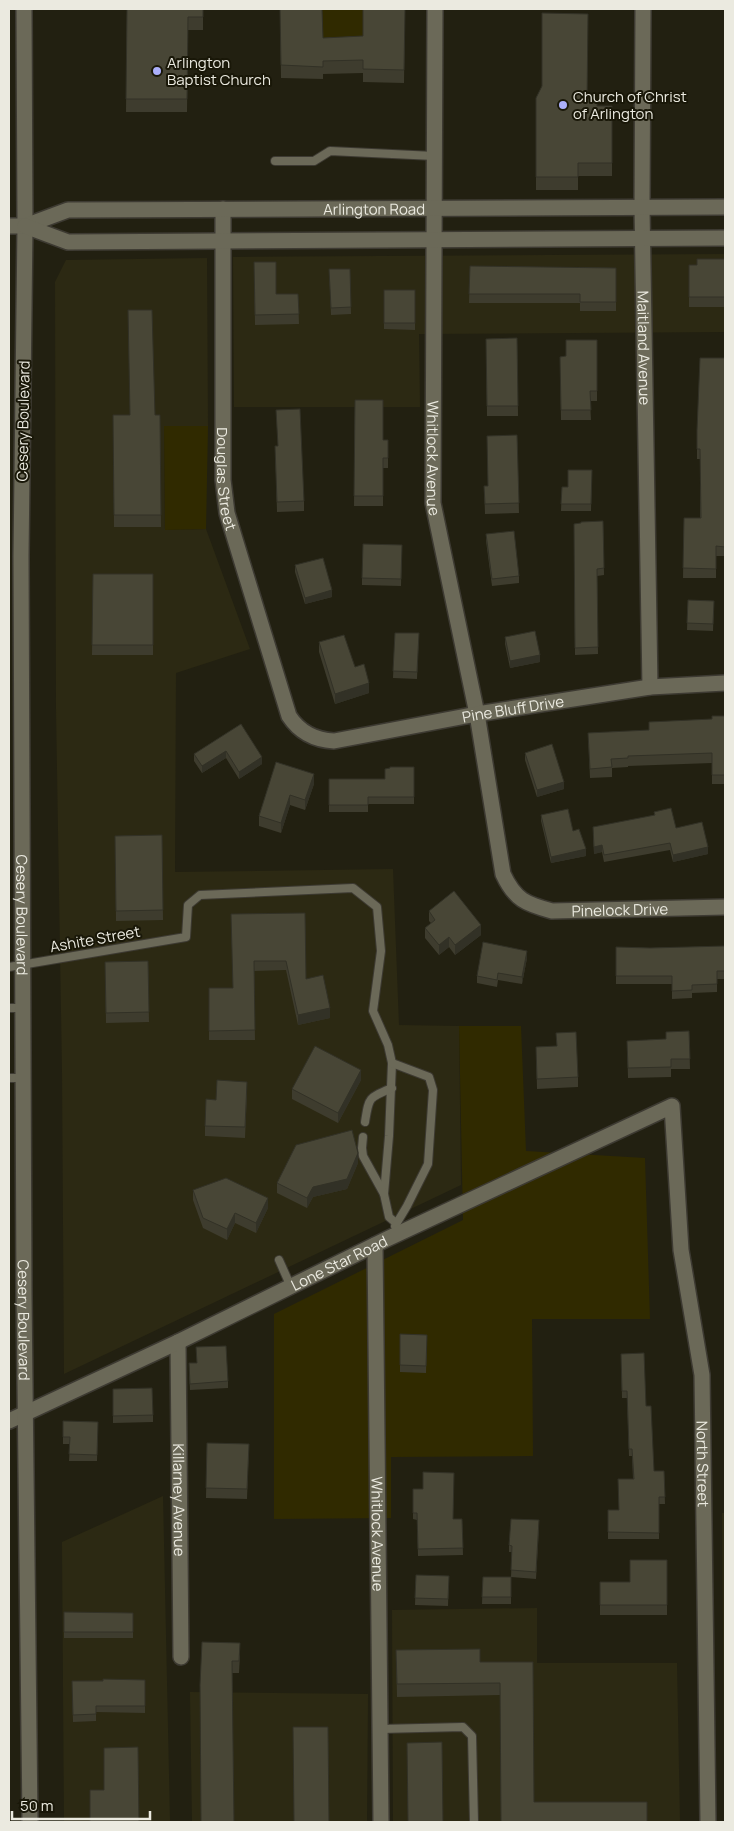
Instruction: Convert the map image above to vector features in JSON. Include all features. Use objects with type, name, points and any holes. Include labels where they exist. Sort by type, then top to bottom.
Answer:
[{"type":"street","name":"Cesery Boulevard","points":[[24,9],[25,226],[16,1008],[24,1078],[30,1822]]},
{"type":"street","name":"Whitlock Avenue","points":[[435,9],[433,503],[477,714],[503,874],[508,885],[517,896]]},
{"type":"street","name":"Maitland Avenue","points":[[643,9],[642,208],[650,687]]},
{"type":"street","name":"Arlington Road","points":[[25,226],[68,210],[725,207]]},
{"type":"street","name":"Douglas Street","points":[[223,209],[223,480],[227,513],[288,716],[305,733]]},
{"type":"street","name":"Arlington Road","points":[[9,226],[25,226],[68,242],[725,238]]},
{"type":"street","name":"Pine Bluff Drive","points":[[305,733],[320,740],[334,741],[477,714],[650,687],[725,683]]},
{"type":"street","name":"Pinelock Drive","points":[[517,896],[529,905],[552,911],[725,907]]},
{"type":"street","name":"Lone Star Road","points":[[9,1421],[178,1342],[389,1238],[672,1106]]},
{"type":"street","name":"North Street","points":[[672,1106],[681,1250],[702,1375],[708,1822]]},
{"type":"street","name":"Whitlock Avenue","points":[[375,1245],[382,1822]]},
{"type":"street","name":"Killarney Avenue","points":[[178,1342],[181,1657]]},
{"type":"lane","points":[[275,161],[314,161],[330,151],[434,156]]},
{"type":"lane","name":"Ashite Street","points":[[16,966],[186,937],[188,905],[200,895],[353,888],[377,907],[381,951],[373,1011],[388,1045],[392,1063]]},
{"type":"lane","points":[[389,1238],[428,1164],[433,1090],[429,1076],[392,1063],[392,1088],[384,1194],[389,1217],[396,1223]]},
{"type":"lane","points":[[9,1078],[24,1078]]},
{"type":"lane","points":[[365,1122],[368,1101],[372,1096],[392,1088]]},
{"type":"lane","points":[[363,1137],[363,1156],[384,1194]]},
{"type":"lane","points":[[279,1260],[291,1287]]},
{"type":"lane","points":[[380,1728],[463,1727],[472,1736],[474,1822]]},
{"type":"shaded area","points":[[322,9],[363,9],[363,50],[323,50]]},
{"type":"shaded area","points":[[725,254],[725,332],[419,334],[420,407],[234,407],[233,257]]},
{"type":"shaded area","points":[[207,258],[208,426],[164,426],[165,530],[206,529],[250,649],[176,673],[175,872],[393,869],[399,1025],[459,1026],[461,1185],[64,1374],[62,1072],[56,709],[55,282],[66,260]]},
{"type":"shaded area","points":[[164,426],[208,426],[206,529],[165,530]]},
{"type":"shaded area","points":[[459,1026],[521,1026],[526,1151],[645,1158],[650,1319],[532,1319],[533,1456],[391,1457],[391,1518],[274,1519],[274,1314],[463,1220]]},
{"type":"shaded area","points":[[163,1496],[170,1822],[64,1822],[62,1542]]},
{"type":"shaded area","points":[[722,1513],[725,1513],[725,1766],[724,1766]]},
{"type":"shaded area","points":[[537,1608],[537,1663],[677,1663],[680,1822],[393,1822],[392,1610]]},
{"type":"shaded area","points":[[190,1692],[368,1694],[367,1822],[192,1822]]},
{"type":"building","name":"Arlington Baptist Church","points":[[127,9],[203,9],[203,17],[188,17],[187,99],[126,99]]},
{"type":"building","points":[[280,9],[322,9],[323,38],[363,36],[363,9],[405,9],[404,70],[363,69],[363,60],[323,61],[323,67],[281,65]]},
{"type":"building","name":"Church of Christ of Arlington","points":[[542,13],[588,14],[587,99],[597,99],[597,106],[612,106],[612,163],[578,163],[578,177],[536,177],[536,98],[542,86]]},
{"type":"building","points":[[697,259],[725,259],[725,297],[689,297],[689,265],[697,265]]},
{"type":"building","points":[[254,262],[276,262],[276,294],[298,294],[299,314],[255,315]]},
{"type":"building","points":[[470,266],[616,268],[616,302],[580,302],[580,294],[469,294]]},
{"type":"building","points":[[329,269],[350,269],[351,307],[331,308]]},
{"type":"building","points":[[384,290],[415,290],[415,323],[384,323]]},
{"type":"building","points":[[128,310],[152,310],[155,415],[160,415],[161,515],[114,515],[113,415],[130,415]]},
{"type":"building","points":[[517,338],[518,406],[487,406],[486,339]]},
{"type":"building","points":[[566,340],[597,340],[597,391],[590,391],[591,410],[561,410],[560,357],[566,356]]},
{"type":"building","points":[[700,358],[725,358],[725,547],[716,546],[716,569],[683,568],[684,518],[701,518],[700,449],[697,449]]},
{"type":"building","points":[[355,400],[383,400],[383,440],[388,440],[388,458],[383,458],[383,496],[354,496]]},
{"type":"building","points":[[300,409],[304,501],[277,502],[275,446],[278,446],[276,410]]},
{"type":"building","points":[[517,435],[519,503],[485,504],[484,486],[488,486],[487,436]]},
{"type":"building","points":[[568,470],[592,470],[591,504],[561,504],[562,487],[568,487]]},
{"type":"building","points":[[603,521],[604,568],[597,569],[598,647],[575,648],[574,524]]},
{"type":"building","points":[[514,531],[519,576],[492,579],[486,534]]},
{"type":"building","points":[[363,544],[402,545],[401,579],[362,578]]},
{"type":"building","points":[[323,558],[332,590],[305,598],[295,565]]},
{"type":"building","points":[[93,574],[153,574],[153,645],[92,645]]},
{"type":"building","points":[[688,600],[714,601],[713,624],[687,623]]},
{"type":"building","points":[[535,631],[540,655],[510,661],[505,637]]},
{"type":"building","points":[[395,633],[419,633],[417,672],[393,671]]},
{"type":"building","points":[[344,635],[355,667],[364,664],[369,683],[335,694],[319,642]]},
{"type":"building","points":[[712,716],[725,716],[725,775],[712,775],[712,753],[628,756],[628,758],[611,759],[612,767],[590,769],[588,733],[649,730],[649,722],[712,719]]},
{"type":"building","points":[[241,724],[262,757],[239,772],[226,751],[202,766],[194,754]]},
{"type":"building","points":[[552,744],[564,782],[537,790],[525,753]]},
{"type":"building","points":[[276,762],[314,774],[305,800],[290,795],[281,823],[259,816]]},
{"type":"building","points":[[390,767],[414,767],[414,797],[368,797],[368,805],[329,805],[329,779],[385,779],[385,769]]},
{"type":"building","points":[[671,808],[676,828],[702,822],[708,847],[673,855],[670,843],[604,855],[602,845],[594,847],[593,827],[655,815],[654,812]]},
{"type":"building","points":[[568,809],[573,831],[579,829],[586,849],[551,857],[541,815]]},
{"type":"building","points":[[162,835],[163,910],[116,911],[115,836]]},
{"type":"building","points":[[454,891],[481,925],[455,945],[449,937],[439,945],[425,928],[435,920],[429,911]]},
{"type":"building","points":[[305,913],[306,979],[323,975],[330,1008],[298,1015],[286,961],[254,961],[255,1030],[209,1031],[209,988],[233,988],[231,914]]},
{"type":"building","points":[[483,942],[527,951],[522,977],[498,973],[497,980],[477,976]]},
{"type":"building","points":[[725,946],[725,971],[717,971],[717,984],[692,985],[692,990],[672,991],[672,976],[616,976],[616,947]]},
{"type":"building","points":[[148,961],[149,1012],[106,1013],[105,962]]},
{"type":"building","points":[[689,1031],[690,1059],[671,1059],[671,1067],[628,1068],[627,1041],[666,1039],[666,1032]]},
{"type":"building","points":[[576,1032],[578,1077],[537,1079],[536,1047],[557,1046],[556,1033]]},
{"type":"building","points":[[315,1046],[361,1070],[338,1113],[292,1089]]},
{"type":"building","points":[[217,1080],[247,1082],[245,1127],[205,1126],[206,1099],[216,1100]]},
{"type":"building","points":[[352,1130],[358,1153],[347,1179],[313,1187],[307,1198],[277,1183],[296,1145]]},
{"type":"building","points":[[226,1178],[268,1198],[256,1223],[235,1213],[227,1229],[203,1218],[193,1190]]},
{"type":"building","points":[[400,1334],[427,1335],[426,1366],[400,1365]]},
{"type":"building","points":[[226,1346],[228,1381],[190,1384],[189,1363],[197,1363],[196,1347]]},
{"type":"building","points":[[644,1353],[646,1406],[651,1406],[654,1471],[664,1471],[665,1497],[659,1497],[659,1533],[608,1532],[608,1510],[619,1510],[618,1479],[634,1479],[632,1449],[629,1449],[627,1391],[622,1391],[621,1354]]},
{"type":"building","points":[[152,1388],[153,1415],[113,1416],[113,1389]]},
{"type":"building","points":[[63,1421],[98,1422],[97,1455],[69,1454],[70,1437],[63,1437]]},
{"type":"building","points":[[207,1443],[249,1444],[247,1489],[206,1488]]},
{"type":"building","points":[[423,1472],[454,1473],[453,1519],[462,1519],[463,1548],[418,1549],[417,1513],[413,1513],[413,1489],[423,1489]]},
{"type":"building","points":[[511,1519],[539,1520],[536,1572],[511,1570],[512,1546],[509,1545]]},
{"type":"building","points":[[630,1560],[667,1560],[667,1605],[600,1605],[600,1582],[630,1582]]},
{"type":"building","points":[[416,1575],[449,1576],[448,1599],[415,1598]]},
{"type":"building","points":[[483,1577],[511,1577],[511,1597],[482,1597]]},
{"type":"building","points":[[64,1612],[133,1613],[133,1632],[64,1632]]},
{"type":"building","points":[[202,1642],[240,1643],[239,1661],[232,1661],[234,1822],[201,1822],[200,1685]]},
{"type":"building","points":[[480,1649],[480,1662],[533,1662],[534,1802],[647,1802],[647,1822],[501,1822],[500,1683],[397,1684],[396,1650]]},
{"type":"building","points":[[103,1679],[145,1680],[145,1706],[96,1706],[96,1714],[73,1715],[72,1681],[103,1681]]},
{"type":"building","points":[[293,1727],[328,1727],[329,1822],[294,1822]]},
{"type":"building","points":[[442,1742],[443,1822],[408,1822],[407,1743]]},
{"type":"building","points":[[138,1747],[139,1822],[90,1822],[90,1790],[104,1790],[104,1748]]},
{"type":"place","name":"Arlington Baptist Church","points":[[157,71]]},
{"type":"place","name":"Church of Christ of Arlington","points":[[563,105]]}]
